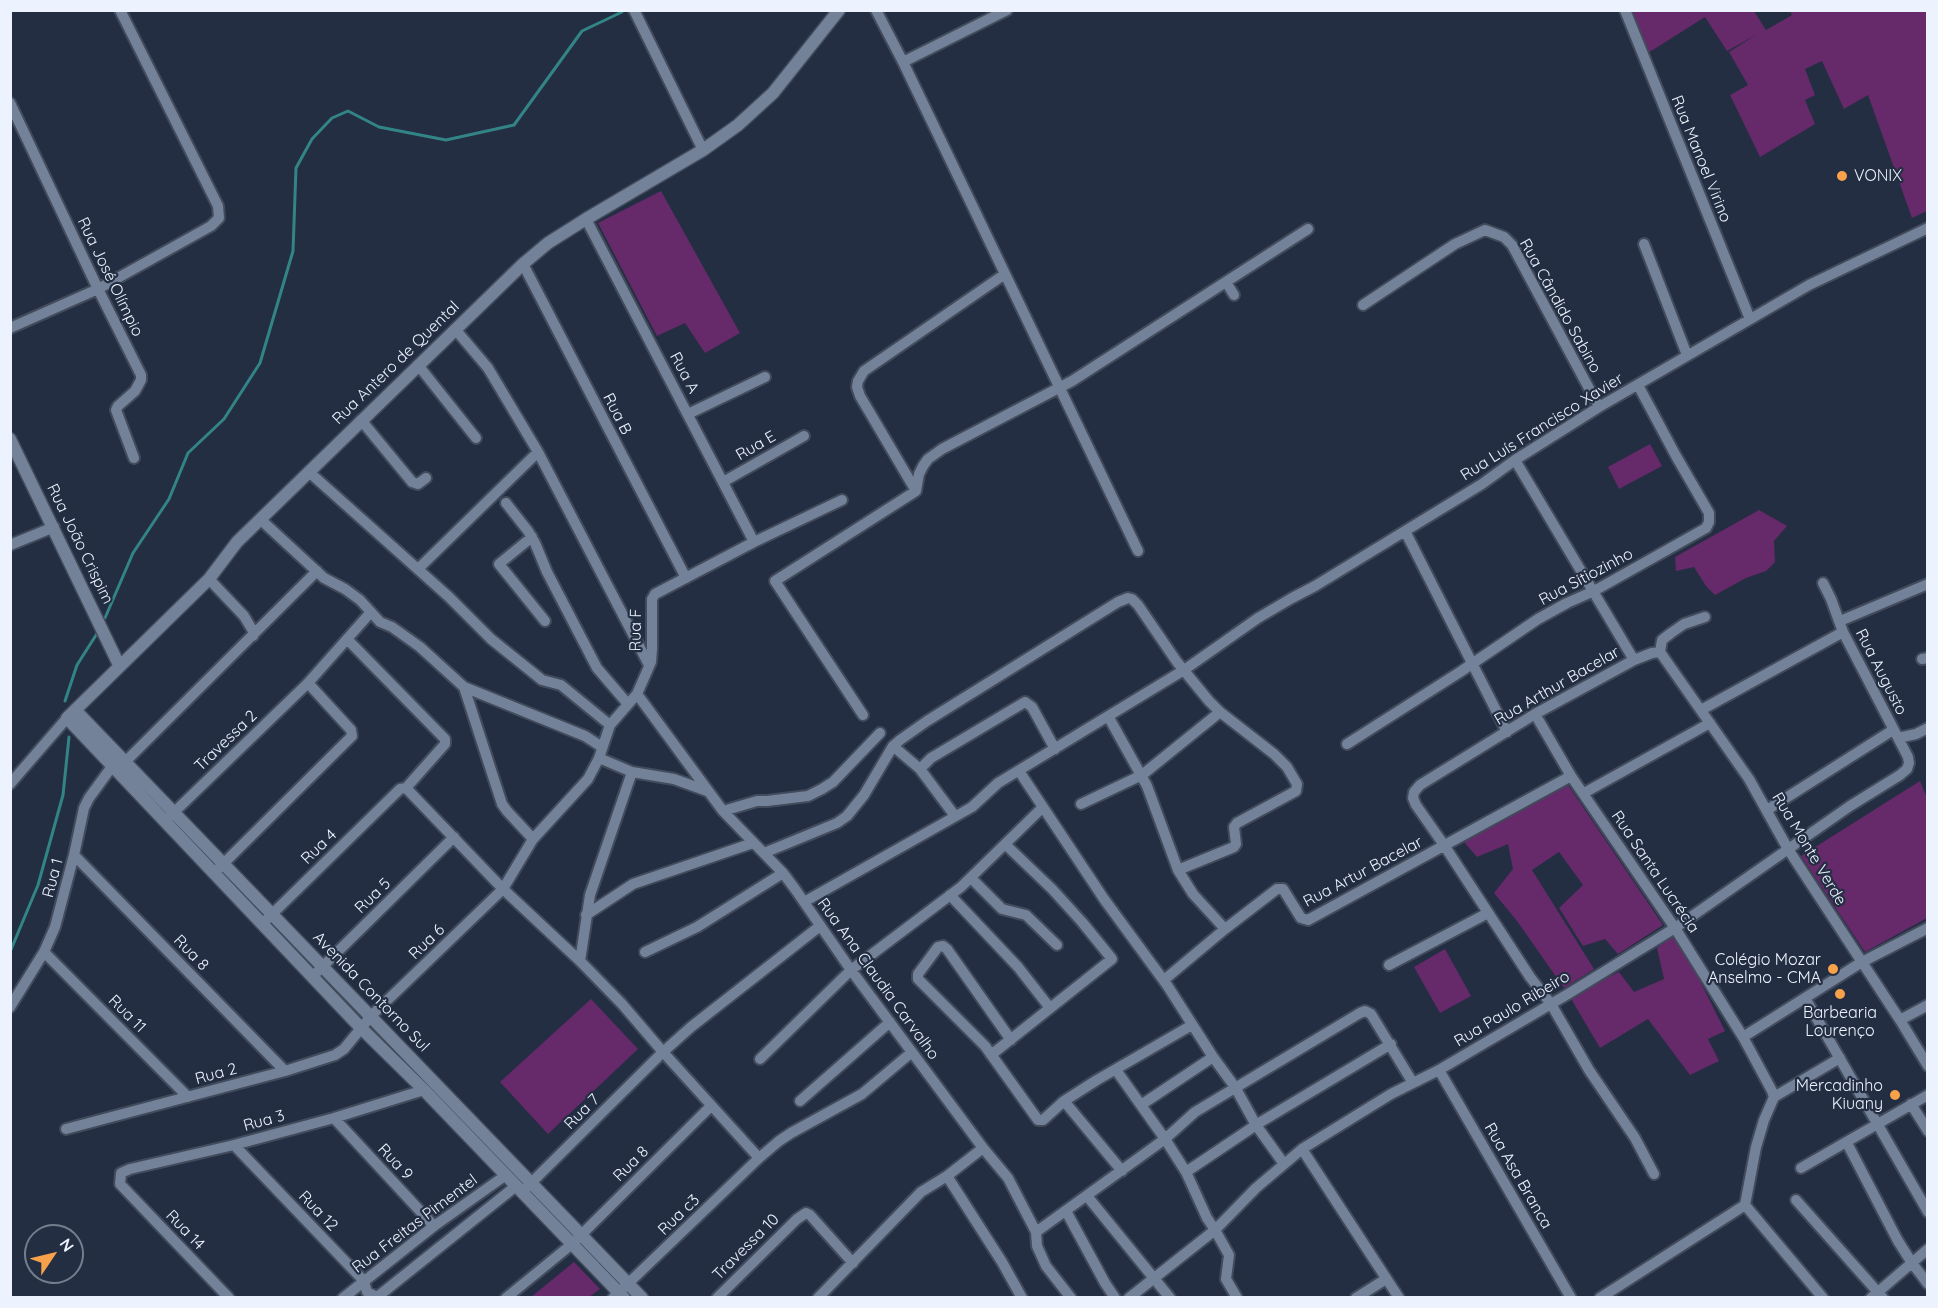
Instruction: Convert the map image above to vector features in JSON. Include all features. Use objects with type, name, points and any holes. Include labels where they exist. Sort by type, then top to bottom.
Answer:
[{"type":"street","points":[[10,328],[98,289],[211,226],[219,218],[218,206],[120,10]]},
{"type":"street","points":[[634,10],[703,150]]},
{"type":"street","name":"Rua Antero de Quental","points":[[10,784],[70,714],[209,579],[237,542],[523,264],[548,243],[703,150],[738,125],[772,93],[839,10]]},
{"type":"street","points":[[876,10],[1138,551]]},
{"type":"street","points":[[903,62],[1007,10]]},
{"type":"street","name":"Rua Manoel Virino","points":[[1624,10],[1750,319]]},
{"type":"street","name":"Rua José Olímpio","points":[[10,103],[141,375],[135,391],[116,410],[134,458]]},
{"type":"street","name":"Rua A","points":[[586,219],[754,542]]},
{"type":"street","name":"Rua Luís Francisco Xavier","points":[[804,902],[972,807],[998,783],[1184,670],[1258,618],[1315,586],[1482,484],[1515,460],[1599,407],[1809,285],[1928,228]]},
{"type":"street","points":[[863,715],[775,581],[916,491],[923,466],[935,454],[1072,381],[1308,229]]},
{"type":"street","name":"Rua Cândido Sabino","points":[[1362,305],[1455,244],[1485,230],[1504,237],[1512,245],[1599,407]]},
{"type":"street","points":[[1644,244],[1687,355]]},
{"type":"street","name":"Rua B","points":[[523,264],[686,578]]},
{"type":"street","points":[[916,491],[860,396],[858,381],[864,371],[1005,274]]},
{"type":"street","points":[[1226,282],[1234,295]]},
{"type":"street","points":[[455,328],[488,368],[538,452],[649,665]]},
{"type":"street","points":[[418,365],[476,438]]},
{"type":"street","points":[[688,414],[765,377]]},
{"type":"street","name":"Rua Sitiozinho","points":[[1347,744],[1538,619],[1594,591],[1706,528],[1709,513],[1638,385]]},
{"type":"street","points":[[361,420],[412,482],[418,484],[426,478]]},
{"type":"street","name":"Rua E","points":[[723,482],[804,436]]},
{"type":"street","name":"Rua João Crispim","points":[[10,438],[119,665]]},
{"type":"street","points":[[418,569],[538,452]]},
{"type":"street","points":[[1515,460],[1634,660]]},
{"type":"street","points":[[309,472],[530,672],[542,680],[561,685],[610,725]]},
{"type":"street","name":"Rua F","points":[[533,839],[588,778],[601,753],[610,725],[637,694],[649,665],[652,649],[652,599],[658,591],[842,500]]},
{"type":"street","points":[[506,503],[532,537],[551,581],[597,668],[627,703]]},
{"type":"street","points":[[260,519],[324,578],[340,585],[360,600],[380,622],[392,627],[420,647],[464,687],[585,736],[601,753],[632,772],[674,779],[709,792]]},
{"type":"street","points":[[10,545],[54,527]]},
{"type":"street","points":[[1405,531],[1507,732]]},
{"type":"street","points":[[532,537],[499,564],[545,621]]},
{"type":"street","name":"Rua 1","points":[[10,1007],[44,952],[55,927],[75,855],[84,808],[118,763],[253,636],[317,570]]},
{"type":"street","points":[[209,579],[244,616],[253,631],[253,636]]},
{"type":"street","name":"Rua Augusto","points":[[1823,583],[1841,626],[1908,757]]},
{"type":"street","points":[[1701,710],[1841,626],[1928,584]]},
{"type":"street","points":[[764,853],[837,824],[847,816],[864,795],[893,746],[927,721],[1118,602],[1128,598],[1138,605],[1184,670],[1220,712],[1274,754],[1287,767],[1297,784],[1297,789],[1237,823],[1234,827],[1236,843],[1232,848],[1178,870]]},
{"type":"street","name":"Travessa 2","points":[[165,821],[308,683],[371,612]]},
{"type":"street","points":[[1660,652],[1662,640],[1671,633],[1684,624],[1705,617]]},
{"type":"street","name":"Rua 4","points":[[262,923],[401,790],[445,744],[445,739],[347,639]]},
{"type":"street","name":"Rua Arthur Bacelar","points":[[1444,845],[1413,798],[1414,792],[1420,785],[1535,714],[1634,660],[1652,652],[1660,652]]},
{"type":"street","name":"Rua Monte Verde","points":[[1660,652],[1749,779],[1788,849],[1928,1066]]},
{"type":"street","points":[[214,873],[352,735],[351,730],[308,683]]},
{"type":"street","points":[[464,687],[502,804],[533,839]]},
{"type":"street","name":"Rua Ana Claudia Carvalho","points":[[637,694],[723,811],[783,873],[851,970],[983,1148],[1008,1178],[1036,1232],[1036,1246],[1046,1266],[1071,1298]]},
{"type":"street","points":[[920,768],[931,758],[1025,702],[1032,707],[1055,749]]},
{"type":"street","points":[[1081,804],[1142,775],[1220,712]]},
{"type":"street","name":"Avenida Contorno Sul","points":[[70,714],[118,763],[174,812],[642,1298]]},
{"type":"street","name":"Rua Santa Lucrécia","points":[[1535,714],[1571,776],[1675,928],[1743,1037],[1774,1097]]},
{"type":"street","points":[[1108,716],[1142,775],[1178,870],[1193,894],[1225,929]]},
{"type":"street","points":[[1584,793],[1710,723]]},
{"type":"street","points":[[1767,810],[1895,734],[1916,734],[1928,728]]},
{"type":"street","points":[[723,811],[749,803],[815,793],[833,782],[880,733]]},
{"type":"street","points":[[893,746],[920,768],[955,816]]},
{"type":"street","name":"Rua Paulo Ribeiro","points":[[1129,1298],[1215,1230],[1256,1188],[1302,1149],[1373,1105],[1439,1070],[1551,1004],[1675,928],[1850,806],[1900,775],[1909,763],[1908,757]]},
{"type":"street","name":"Avenida Contorno Sul","points":[[118,763],[165,821],[572,1244],[619,1296]]},
{"type":"street","points":[[1019,771],[1104,899],[1164,980],[1235,1087],[1256,1125],[1284,1164]]},
{"type":"street","points":[[580,961],[586,915],[593,885],[632,772]]},
{"type":"street","name":"Rua Artur Bacelar","points":[[1164,980],[1225,929],[1280,888],[1287,894],[1301,918],[1308,920],[1571,776]]},
{"type":"street","points":[[401,790],[454,837],[622,1004],[759,1158]]},
{"type":"street","points":[[760,1059],[851,970],[971,878],[1043,807]]},
{"type":"street","name":"Rua 5","points":[[313,976],[454,837]]},
{"type":"street","name":"Rua 6","points":[[362,1028],[371,1016],[503,888],[533,839]]},
{"type":"street","points":[[586,915],[633,884],[753,843]]},
{"type":"street","points":[[991,1055],[1112,958],[1052,889],[1005,844]]},
{"type":"street","points":[[1444,845],[1530,977],[1551,1004],[1589,1070],[1635,1138],[1654,1174]]},
{"type":"street","name":"Rua 8","points":[[75,855],[285,1071]]},
{"type":"street","points":[[645,952],[697,927],[783,873]]},
{"type":"street","points":[[971,878],[1002,909],[1026,915],[1057,945]]},
{"type":"street","points":[[950,895],[1018,967],[1050,1008]]},
{"type":"street","points":[[1389,965],[1488,913]]},
{"type":"street","name":"Rua 7","points":[[519,1189],[532,1183],[691,1027],[820,926]]},
{"type":"street","points":[[1743,1037],[1862,962],[1928,927]]},
{"type":"street","points":[[1011,1040],[947,949],[943,946],[938,947],[918,974],[918,980],[985,1046],[1038,1120],[1042,1120],[1064,1101],[1192,1024]]},
{"type":"street","name":"Rua 11","points":[[44,952],[188,1097]]},
{"type":"street","points":[[1806,998],[1928,1212]]},
{"type":"street","points":[[1900,1020],[1928,1005]]},
{"type":"street","points":[[1036,1232],[1166,1139],[1195,1112],[1365,1011],[1371,1014],[1391,1044],[1413,1083]]},
{"type":"street","points":[[800,1101],[890,1022]]},
{"type":"street","name":"Rua 2","points":[[66,1130],[285,1071],[335,1055],[344,1049],[362,1028]]},
{"type":"street","points":[[1186,1172],[1256,1125],[1391,1044]]},
{"type":"street","name":"Rua c3","points":[[619,1296],[759,1158],[791,1133],[862,1094],[912,1052]]},
{"type":"street","points":[[1141,1105],[1213,1057]]},
{"type":"street","points":[[1600,1298],[1745,1205],[1756,1148],[1774,1097],[1840,1058]]},
{"type":"street","points":[[1116,1070],[1166,1139],[1186,1172],[1207,1218],[1228,1255],[1226,1279],[1237,1298]]},
{"type":"street","name":"Rua Asa Branca","points":[[1439,1070],[1571,1298]]},
{"type":"street","name":"Rua 3","points":[[120,1184],[121,1173],[130,1169],[234,1145],[334,1118],[424,1090]]},
{"type":"street","points":[[1801,1168],[1928,1095]]},
{"type":"street","points":[[1064,1101],[1122,1171]]},
{"type":"street","points":[[1911,1104],[1928,1131]]},
{"type":"street","name":"Rua 8","points":[[572,1244],[711,1106]]},
{"type":"street","name":"Rua 9","points":[[334,1118],[434,1226]]},
{"type":"street","points":[[1847,1143],[1911,1263],[1928,1284]]},
{"type":"street","name":"Rua 12","points":[[234,1145],[364,1281],[368,1293],[377,1297]]},
{"type":"street","points":[[822,1296],[921,1192],[948,1176],[983,1148]]},
{"type":"street","points":[[1302,1149],[1399,1298]]},
{"type":"street","name":"Rua Freitas Pimentel","points":[[343,1298],[434,1226],[506,1175]]},
{"type":"street","points":[[948,1176],[1022,1298]]},
{"type":"street","name":"Rua 14","points":[[120,1184],[222,1295]]},
{"type":"street","name":"Rua Freitas Pimentel","points":[[377,1297],[519,1189]]},
{"type":"street","points":[[1087,1196],[1170,1298]]},
{"type":"street","points":[[1796,1200],[1877,1296],[1928,1250]]},
{"type":"street","points":[[1745,1205],[1823,1298]]},
{"type":"street","points":[[1065,1211],[1115,1298]]},
{"type":"street","name":"Travessa 10","points":[[717,1298],[796,1218],[806,1213],[853,1263]]},
{"type":"street","points":[[506,1298],[572,1244]]},
{"type":"street","points":[[1356,1298],[1386,1279]]},
{"type":"shaded area","points":[[1630,11],[1754,11],[1766,30],[1792,15],[1790,11],[1927,11],[1927,211],[1912,218],[1868,95],[1844,109],[1822,61],[1805,69],[1815,95],[1805,100],[1815,124],[1760,157],[1730,95],[1748,85],[1729,52],[1756,35],[1727,51],[1705,17],[1648,53]]},
{"type":"shaded area","points":[[661,191],[740,333],[705,353],[685,323],[657,336],[598,223]]},
{"type":"shaded area","points":[[1650,444],[1662,466],[1619,489],[1608,467]]},
{"type":"shaded area","points":[[1759,510],[1787,526],[1774,541],[1775,562],[1766,571],[1746,578],[1715,595],[1706,586],[1694,567],[1676,571],[1675,557]]},
{"type":"shaded area","points":[[1920,781],[1927,798],[1927,918],[1865,952],[1801,856]]},
{"type":"shaded area","points":[[1568,785],[1663,925],[1618,954],[1605,939],[1583,946],[1559,908],[1583,885],[1559,852],[1532,870],[1594,969],[1564,988],[1517,921],[1494,893],[1513,869],[1508,844],[1477,857],[1464,842]]},
{"type":"shaded area","points":[[1676,933],[1725,1031],[1708,1039],[1719,1061],[1690,1075],[1648,1019],[1600,1048],[1570,997],[1619,972],[1634,992],[1664,979],[1657,948]]},
{"type":"shaded area","points":[[1445,949],[1471,996],[1440,1013],[1414,967]]},
{"type":"shaded area","points":[[591,999],[638,1049],[548,1134],[500,1082]]},
{"type":"shaded area","points":[[574,1262],[600,1289],[589,1297],[531,1297]]},
{"type":"waterway","points":[[105,618],[133,553],[169,499],[188,453],[224,419],[260,363],[293,251],[296,168],[312,139],[332,118],[348,111],[379,127],[446,140],[514,125],[582,31],[622,12]]},
{"type":"waterway","points":[[65,701],[77,665],[98,632]]},
{"type":"waterway","points":[[10,952],[38,885],[63,795],[69,737]]},
{"type":"place","name":"VONIX","points":[[1842,176]]},
{"type":"place","name":"Colégio Mozar Anselmo - CMA","points":[[1833,969]]},
{"type":"place","name":"Barbearia Lourenço","points":[[1840,994]]},
{"type":"place","name":"Mercadinho Kiuany","points":[[1895,1095]]}]
